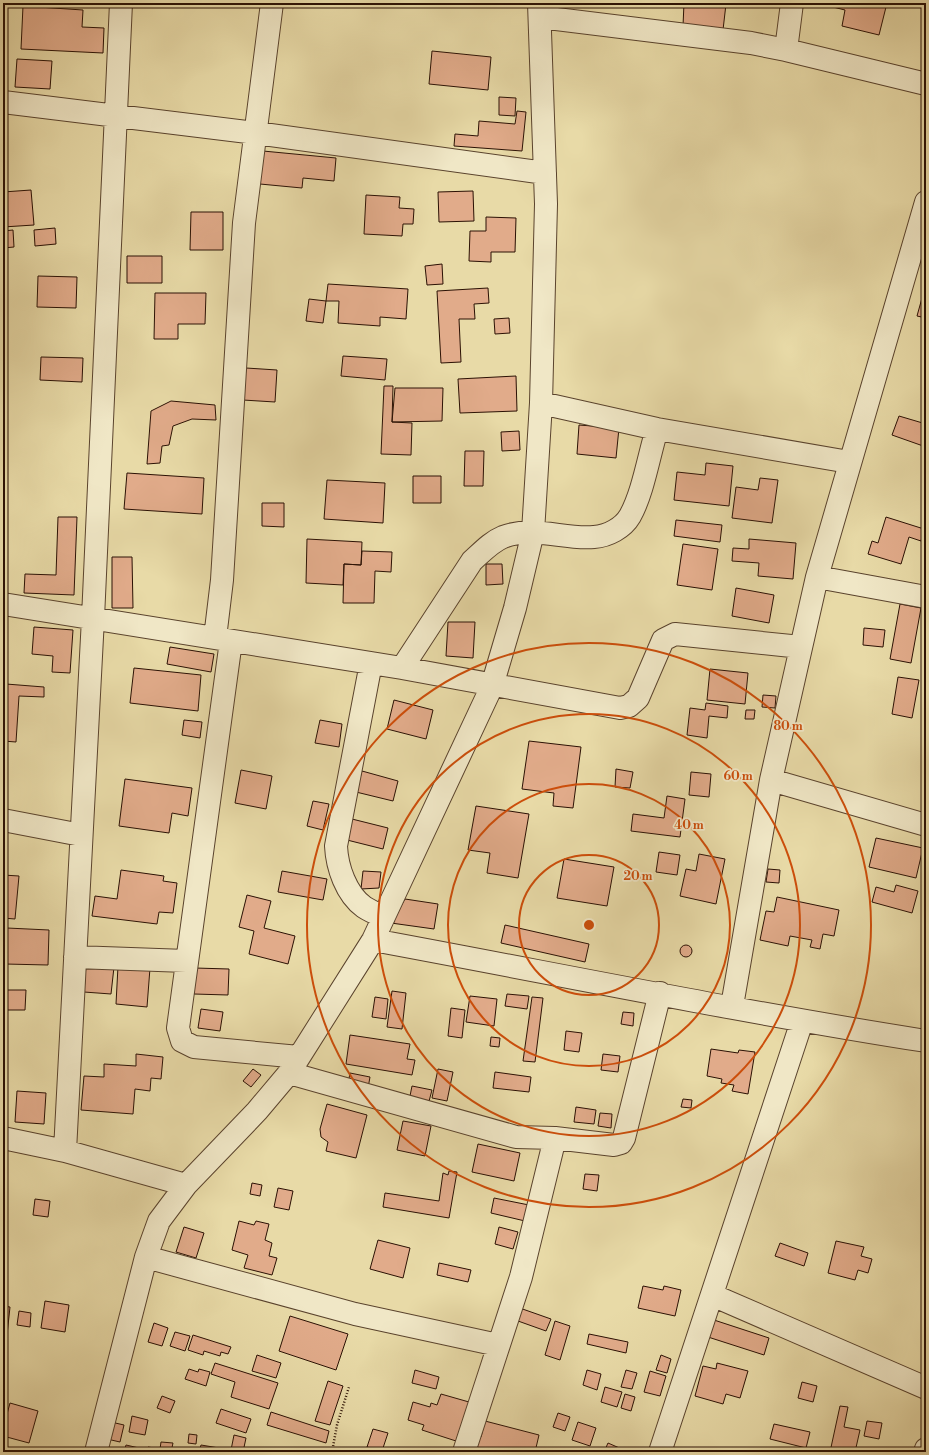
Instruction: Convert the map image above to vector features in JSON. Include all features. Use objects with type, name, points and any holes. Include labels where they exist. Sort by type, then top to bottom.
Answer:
[{"type":"street","points":[[65,1151],[93,618],[121,3]]},
{"type":"street","points":[[272,3],[244,223],[222,580],[223,639],[178,1028],[182,1041],[194,1047],[294,1065],[516,1137],[555,1138],[614,1145],[621,1143],[624,1138],[660,993]]},
{"type":"street","points":[[786,50],[792,3]]},
{"type":"street","points":[[96,1452],[146,1257],[159,1221],[186,1185],[257,1111],[294,1065],[373,940],[492,686],[516,608],[534,532],[541,403],[546,204],[540,10],[786,50],[926,84]]},
{"type":"street","points":[[3,102],[256,133],[545,173]]},
{"type":"street","points":[[732,1006],[771,780],[816,577],[926,202]]},
{"type":"street","points":[[541,403],[657,429],[849,462]]},
{"type":"street","points":[[402,668],[472,561],[487,546],[504,537],[534,532],[594,537],[614,532],[629,518],[635,505],[657,429]]},
{"type":"street","points":[[816,577],[926,597]]},
{"type":"street","points":[[3,604],[402,668],[492,686],[620,708],[629,706],[638,698],[663,640],[675,634],[801,647]]},
{"type":"street","points":[[371,663],[336,846],[337,859],[344,880],[353,896],[364,907],[384,917]]},
{"type":"street","points":[[771,780],[926,825]]},
{"type":"street","points":[[3,820],[81,835]]},
{"type":"street","points":[[373,940],[732,1006],[802,1021],[926,1041]]},
{"type":"street","points":[[75,957],[186,961]]},
{"type":"street","points":[[660,1452],[802,1021]]},
{"type":"street","points":[[3,1138],[65,1151],[186,1185]]},
{"type":"street","points":[[464,1452],[525,1263],[555,1138]]},
{"type":"street","points":[[146,1257],[355,1314],[498,1345]]},
{"type":"street","points":[[712,1294],[926,1388]]},
{"type":"path","points":[[332,1452],[337,1425],[349,1387]]},
{"type":"building","points":[[684,3],[726,4],[723,30],[683,26]]},
{"type":"building","points":[[817,3],[887,3],[879,35],[842,26],[845,10]]},
{"type":"building","points":[[23,6],[83,10],[82,27],[104,28],[103,53],[21,49]]},
{"type":"building","points":[[432,51],[491,57],[488,90],[429,84]]},
{"type":"building","points":[[17,59],[52,61],[50,89],[15,87]]},
{"type":"building","points":[[499,97],[516,98],[515,116],[499,115]]},
{"type":"building","points":[[517,111],[526,112],[522,151],[454,146],[455,134],[478,136],[479,121],[515,124]]},
{"type":"building","points":[[263,151],[336,158],[334,181],[303,178],[302,188],[260,184]]},
{"type":"building","points":[[31,190],[34,225],[3,227],[3,192]]},
{"type":"building","points":[[473,191],[474,221],[439,222],[438,192]]},
{"type":"building","points":[[366,195],[400,197],[399,208],[414,209],[413,224],[403,224],[402,236],[364,234]]},
{"type":"building","points":[[191,212],[223,212],[223,250],[190,250]]},
{"type":"building","points":[[486,217],[516,218],[515,252],[491,252],[491,262],[469,261],[470,231],[486,231]]},
{"type":"building","points":[[55,228],[56,244],[35,246],[34,230]]},
{"type":"building","points":[[13,230],[14,247],[3,248],[3,231]]},
{"type":"building","points":[[127,256],[162,256],[162,283],[127,283]]},
{"type":"building","points":[[442,264],[443,284],[427,285],[425,266]]},
{"type":"building","points":[[38,276],[77,277],[76,308],[37,307]]},
{"type":"building","points":[[328,284],[408,289],[406,319],[380,317],[380,326],[338,323],[339,301],[326,301]]},
{"type":"building","points":[[488,288],[489,303],[474,304],[475,319],[459,319],[461,362],[441,363],[437,291]]},
{"type":"building","points":[[155,293],[206,293],[205,324],[178,324],[178,339],[154,339]]},
{"type":"building","points":[[922,298],[926,299],[926,318],[917,316]]},
{"type":"building","points":[[309,299],[326,301],[323,323],[306,321]]},
{"type":"building","points":[[509,318],[510,333],[495,334],[494,319]]},
{"type":"building","points":[[343,356],[387,359],[385,380],[341,376]]},
{"type":"building","points":[[41,357],[83,358],[82,382],[40,380]]},
{"type":"building","points":[[246,368],[277,370],[275,402],[243,400]]},
{"type":"building","points":[[516,376],[517,411],[460,413],[458,379]]},
{"type":"building","points":[[384,386],[393,386],[392,422],[412,423],[411,455],[381,454]]},
{"type":"building","points":[[395,388],[443,388],[442,421],[392,422]]},
{"type":"building","points":[[171,401],[215,405],[216,420],[192,419],[173,426],[169,445],[162,446],[160,463],[147,464],[151,411]]},
{"type":"building","points":[[899,416],[926,424],[926,447],[892,435]]},
{"type":"building","points":[[579,425],[619,428],[616,458],[577,454]]},
{"type":"building","points":[[519,431],[520,450],[502,451],[501,432]]},
{"type":"building","points":[[465,451],[484,451],[483,486],[464,486]]},
{"type":"building","points":[[706,463],[733,466],[729,506],[674,500],[677,472],[705,475]]},
{"type":"building","points":[[127,473],[204,478],[202,514],[124,509]]},
{"type":"building","points":[[413,476],[441,476],[441,503],[413,503]]},
{"type":"building","points":[[760,478],[778,480],[772,523],[732,518],[736,487],[758,490]]},
{"type":"building","points":[[327,480],[385,483],[383,523],[324,519]]},
{"type":"building","points":[[262,503],[284,503],[284,527],[262,526]]},
{"type":"building","points":[[58,517],[77,517],[74,595],[24,593],[25,574],[56,575]]},
{"type":"building","points":[[886,517],[924,529],[921,541],[909,537],[901,564],[868,554],[872,541],[878,543]]},
{"type":"building","points":[[676,520],[722,525],[720,542],[674,536]]},
{"type":"building","points":[[307,539],[362,542],[361,565],[344,564],[343,585],[306,583]]},
{"type":"building","points":[[749,539],[796,543],[793,579],[758,576],[759,563],[732,561],[733,548],[749,549]]},
{"type":"building","points":[[683,544],[718,549],[712,590],[677,585]]},
{"type":"building","points":[[362,551],[392,552],[391,572],[375,571],[374,603],[343,603],[344,564],[361,565]]},
{"type":"building","points":[[112,557],[132,557],[133,608],[112,608]]},
{"type":"building","points":[[486,564],[502,564],[503,584],[486,585]]},
{"type":"building","points":[[736,588],[774,595],[769,623],[732,616]]},
{"type":"building","points":[[900,604],[921,608],[911,663],[890,659]]},
{"type":"building","points":[[448,622],[475,622],[473,658],[446,656]]},
{"type":"building","points":[[34,627],[73,630],[70,673],[52,672],[53,656],[32,654]]},
{"type":"building","points":[[864,628],[885,630],[883,647],[863,645]]},
{"type":"building","points":[[170,647],[214,654],[211,672],[167,664]]},
{"type":"building","points":[[134,668],[201,675],[198,711],[130,703]]},
{"type":"building","points":[[710,669],[748,673],[745,704],[707,700]]},
{"type":"building","points":[[3,674],[6,674],[6,684],[44,687],[44,697],[19,696],[16,742],[3,741]]},
{"type":"building","points":[[898,677],[919,680],[912,718],[892,714]]},
{"type":"building","points":[[763,695],[776,696],[775,708],[762,707]]},
{"type":"building","points":[[394,700],[433,710],[426,739],[387,729]]},
{"type":"building","points":[[706,703],[728,706],[727,718],[709,716],[707,738],[687,735],[690,708],[705,710]]},
{"type":"building","points":[[746,710],[755,710],[754,719],[745,719]]},
{"type":"building","points":[[184,720],[202,722],[200,738],[182,735]]},
{"type":"building","points":[[320,720],[342,724],[339,747],[315,743]]},
{"type":"building","points":[[529,741],[581,747],[573,808],[553,806],[554,793],[522,789]]},
{"type":"building","points":[[616,769],[633,772],[630,788],[615,787]]},
{"type":"building","points":[[241,770],[272,776],[266,809],[235,803]]},
{"type":"building","points":[[362,771],[398,781],[393,801],[356,792]]},
{"type":"building","points":[[691,772],[711,774],[709,797],[689,795]]},
{"type":"building","points":[[125,779],[192,788],[188,816],[172,813],[169,833],[119,826]]},
{"type":"building","points":[[667,796],[685,799],[680,837],[631,831],[633,814],[664,818]]},
{"type":"building","points":[[313,801],[329,804],[323,830],[307,826]]},
{"type":"building","points":[[476,806],[529,814],[518,878],[487,873],[490,853],[468,850]]},
{"type":"building","points":[[352,819],[388,828],[383,849],[347,840]]},
{"type":"building","points":[[876,838],[923,848],[916,878],[869,867]]},
{"type":"building","points":[[659,852],[680,855],[677,875],[656,872]]},
{"type":"building","points":[[699,854],[725,859],[716,904],[680,896],[686,869],[696,871]]},
{"type":"building","points":[[564,859],[614,867],[607,906],[557,898]]},
{"type":"building","points":[[768,869],[780,870],[779,883],[766,882]]},
{"type":"building","points":[[121,870],[164,876],[163,881],[177,883],[173,913],[159,912],[157,924],[92,916],[95,896],[117,899]]},
{"type":"building","points":[[282,871],[327,879],[323,900],[278,892]]},
{"type":"building","points":[[363,871],[381,872],[379,888],[361,889]]},
{"type":"building","points":[[3,875],[19,876],[15,919],[3,918]]},
{"type":"building","points":[[896,885],[918,891],[912,913],[872,902],[876,887],[894,892]]},
{"type":"building","points":[[247,895],[271,901],[264,928],[295,936],[288,964],[249,954],[254,931],[239,927]]},
{"type":"building","points":[[777,897],[839,910],[834,936],[823,934],[820,949],[810,947],[812,940],[790,936],[788,946],[760,940],[766,911],[774,912]]},
{"type":"building","points":[[405,899],[438,904],[434,929],[391,923]]},
{"type":"building","points":[[505,925],[589,944],[585,962],[501,943]]},
{"type":"building","points":[[7,928],[49,930],[48,965],[5,964]]},
{"type":"building","points":[[684,945],[688,945],[692,951],[688,957],[684,957],[680,953],[680,949]]},
{"type":"building","points":[[86,965],[114,967],[111,994],[84,992]]},
{"type":"building","points":[[118,966],[150,968],[147,1007],[116,1004]]},
{"type":"building","points":[[195,968],[229,969],[228,995],[194,994]]},
{"type":"building","points":[[6,990],[26,990],[25,1010],[6,1010]]},
{"type":"building","points":[[392,991],[406,993],[402,1029],[387,1027]]},
{"type":"building","points":[[507,994],[529,996],[527,1009],[505,1006]]},
{"type":"building","points":[[470,996],[497,999],[494,1026],[466,1022]]},
{"type":"building","points":[[375,997],[388,999],[386,1019],[372,1017]]},
{"type":"building","points":[[532,997],[543,998],[535,1062],[523,1061]]},
{"type":"building","points":[[451,1008],[465,1010],[462,1038],[448,1036]]},
{"type":"building","points":[[201,1009],[223,1012],[220,1031],[198,1028]]},
{"type":"building","points":[[623,1012],[634,1013],[633,1026],[621,1024]]},
{"type":"building","points":[[566,1031],[582,1033],[579,1052],[564,1050]]},
{"type":"building","points":[[3,1035],[5,1035],[4,1051],[3,1051]]},
{"type":"building","points":[[350,1035],[410,1044],[407,1059],[415,1060],[412,1075],[346,1064]]},
{"type":"building","points":[[491,1037],[500,1038],[499,1047],[490,1046]]},
{"type":"building","points":[[711,1049],[738,1053],[739,1050],[755,1052],[748,1094],[732,1091],[734,1085],[721,1083],[722,1079],[707,1076]]},
{"type":"building","points":[[136,1054],[163,1057],[161,1079],[151,1078],[150,1091],[135,1089],[133,1114],[81,1110],[84,1076],[104,1077],[104,1064],[136,1066]]},
{"type":"building","points":[[603,1054],[620,1056],[618,1072],[601,1070]]},
{"type":"building","points":[[253,1069],[261,1075],[251,1087],[243,1081]]},
{"type":"building","points":[[438,1069],[453,1072],[447,1101],[432,1098]]},
{"type":"building","points":[[495,1072],[531,1077],[529,1092],[493,1088]]},
{"type":"building","points":[[350,1073],[370,1077],[368,1088],[348,1084]]},
{"type":"building","points":[[412,1086],[432,1090],[428,1105],[409,1101]]},
{"type":"building","points":[[17,1091],[46,1093],[44,1124],[15,1122]]},
{"type":"building","points":[[683,1099],[692,1100],[691,1108],[681,1107]]},
{"type":"building","points":[[327,1104],[367,1115],[356,1158],[326,1151],[328,1142],[321,1137],[320,1129]]},
{"type":"building","points":[[576,1107],[596,1110],[594,1124],[574,1122]]},
{"type":"building","points":[[600,1113],[612,1114],[611,1128],[598,1126]]},
{"type":"building","points":[[403,1121],[431,1126],[425,1156],[397,1150]]},
{"type":"building","points":[[478,1144],[520,1153],[514,1181],[472,1172]]},
{"type":"building","points":[[449,1171],[457,1172],[449,1218],[383,1207],[385,1193],[439,1201],[443,1173],[448,1175]]},
{"type":"building","points":[[585,1174],[599,1175],[597,1191],[583,1189]]},
{"type":"building","points":[[252,1183],[262,1185],[260,1196],[250,1194]]},
{"type":"building","points":[[278,1188],[293,1191],[289,1210],[274,1207]]},
{"type":"building","points":[[494,1198],[529,1205],[525,1221],[491,1213]]},
{"type":"building","points":[[35,1199],[50,1201],[48,1217],[33,1215]]},
{"type":"building","points":[[239,1221],[254,1225],[256,1221],[269,1224],[265,1240],[272,1243],[269,1256],[277,1258],[272,1275],[244,1268],[248,1255],[232,1250]]},
{"type":"building","points":[[184,1227],[204,1233],[196,1258],[176,1252]]},
{"type":"building","points":[[499,1227],[518,1232],[513,1249],[495,1244]]},
{"type":"building","points":[[378,1240],[410,1248],[403,1278],[370,1269]]},
{"type":"building","points":[[836,1241],[864,1247],[861,1256],[872,1259],[868,1273],[858,1270],[855,1280],[828,1273]]},
{"type":"building","points":[[780,1243],[808,1253],[804,1266],[775,1256]]},
{"type":"building","points":[[439,1263],[471,1270],[468,1282],[437,1275]]},
{"type":"building","points":[[643,1286],[663,1290],[664,1286],[681,1290],[675,1316],[638,1308]]},
{"type":"building","points":[[45,1301],[69,1305],[65,1332],[41,1328]]},
{"type":"building","points":[[3,1306],[10,1307],[7,1335],[3,1335]]},
{"type":"building","points":[[514,1306],[551,1319],[546,1331],[518,1321]]},
{"type":"building","points":[[19,1311],[31,1313],[30,1327],[17,1325]]},
{"type":"building","points":[[290,1316],[348,1334],[336,1370],[279,1351]]},
{"type":"building","points":[[714,1320],[769,1338],[764,1355],[708,1337]]},
{"type":"building","points":[[555,1321],[570,1326],[560,1360],[545,1355]]},
{"type":"building","points":[[154,1323],[168,1328],[162,1346],[148,1342]]},
{"type":"building","points":[[175,1332],[190,1336],[185,1351],[170,1346]]},
{"type":"building","points":[[589,1334],[628,1342],[626,1353],[587,1344]]},
{"type":"building","points":[[193,1335],[231,1347],[228,1354],[221,1352],[220,1356],[204,1351],[203,1355],[188,1350]]},
{"type":"building","points":[[257,1355],[281,1363],[276,1378],[252,1371]]},
{"type":"building","points":[[661,1355],[671,1359],[667,1373],[656,1370]]},
{"type":"building","points":[[215,1363],[278,1383],[269,1409],[231,1397],[235,1382],[211,1374]]},
{"type":"building","points":[[717,1363],[748,1371],[740,1398],[726,1394],[723,1404],[695,1396],[703,1366],[716,1369]]},
{"type":"building","points":[[189,1369],[198,1372],[199,1369],[210,1372],[206,1386],[185,1379]]},
{"type":"building","points":[[415,1370],[439,1377],[436,1389],[412,1383]]},
{"type":"building","points":[[587,1370],[601,1374],[597,1390],[583,1385]]},
{"type":"building","points":[[626,1370],[637,1373],[632,1389],[621,1387]]},
{"type":"building","points":[[650,1371],[666,1376],[660,1396],[644,1392]]},
{"type":"building","points":[[328,1381],[343,1386],[330,1425],[315,1421]]},
{"type":"building","points":[[802,1382],[817,1386],[813,1402],[798,1398]]},
{"type":"building","points":[[605,1387],[622,1392],[617,1407],[601,1402]]},
{"type":"building","points":[[441,1394],[469,1402],[456,1441],[422,1430],[424,1425],[408,1420],[413,1402],[430,1407],[431,1403],[437,1405]]},
{"type":"building","points":[[625,1394],[635,1397],[631,1411],[621,1408]]},
{"type":"building","points":[[162,1396],[175,1401],[170,1413],[157,1408]]},
{"type":"building","points":[[10,1403],[38,1411],[29,1443],[3,1436],[3,1429]]},
{"type":"building","points":[[840,1406],[848,1407],[844,1427],[860,1430],[855,1452],[830,1452]]},
{"type":"building","points":[[221,1409],[251,1419],[246,1433],[216,1423]]},
{"type":"building","points":[[271,1412],[329,1431],[326,1443],[267,1425]]},
{"type":"building","points":[[558,1413],[570,1417],[565,1431],[553,1427]]},
{"type":"building","points":[[132,1416],[148,1420],[145,1435],[129,1432]]},
{"type":"building","points":[[485,1421],[539,1435],[535,1452],[465,1452],[470,1434],[481,1437]]},
{"type":"building","points":[[867,1421],[882,1423],[879,1439],[864,1436]]},
{"type":"building","points":[[111,1422],[124,1425],[120,1442],[107,1439]]},
{"type":"building","points":[[578,1422],[596,1428],[590,1446],[572,1440]]},
{"type":"building","points":[[774,1424],[810,1432],[806,1448],[770,1439]]},
{"type":"building","points":[[373,1429],[388,1433],[382,1451],[367,1447]]},
{"type":"building","points":[[189,1434],[197,1435],[196,1444],[188,1443]]},
{"type":"building","points":[[234,1435],[246,1438],[243,1452],[199,1452],[201,1445],[231,1450]]},
{"type":"building","points":[[161,1442],[173,1443],[171,1452],[147,1452],[148,1447],[160,1449]]},
{"type":"building","points":[[608,1443],[624,1450],[623,1452],[604,1452]]},
{"type":"building","points":[[126,1445],[139,1448],[139,1452],[124,1452]]}]
